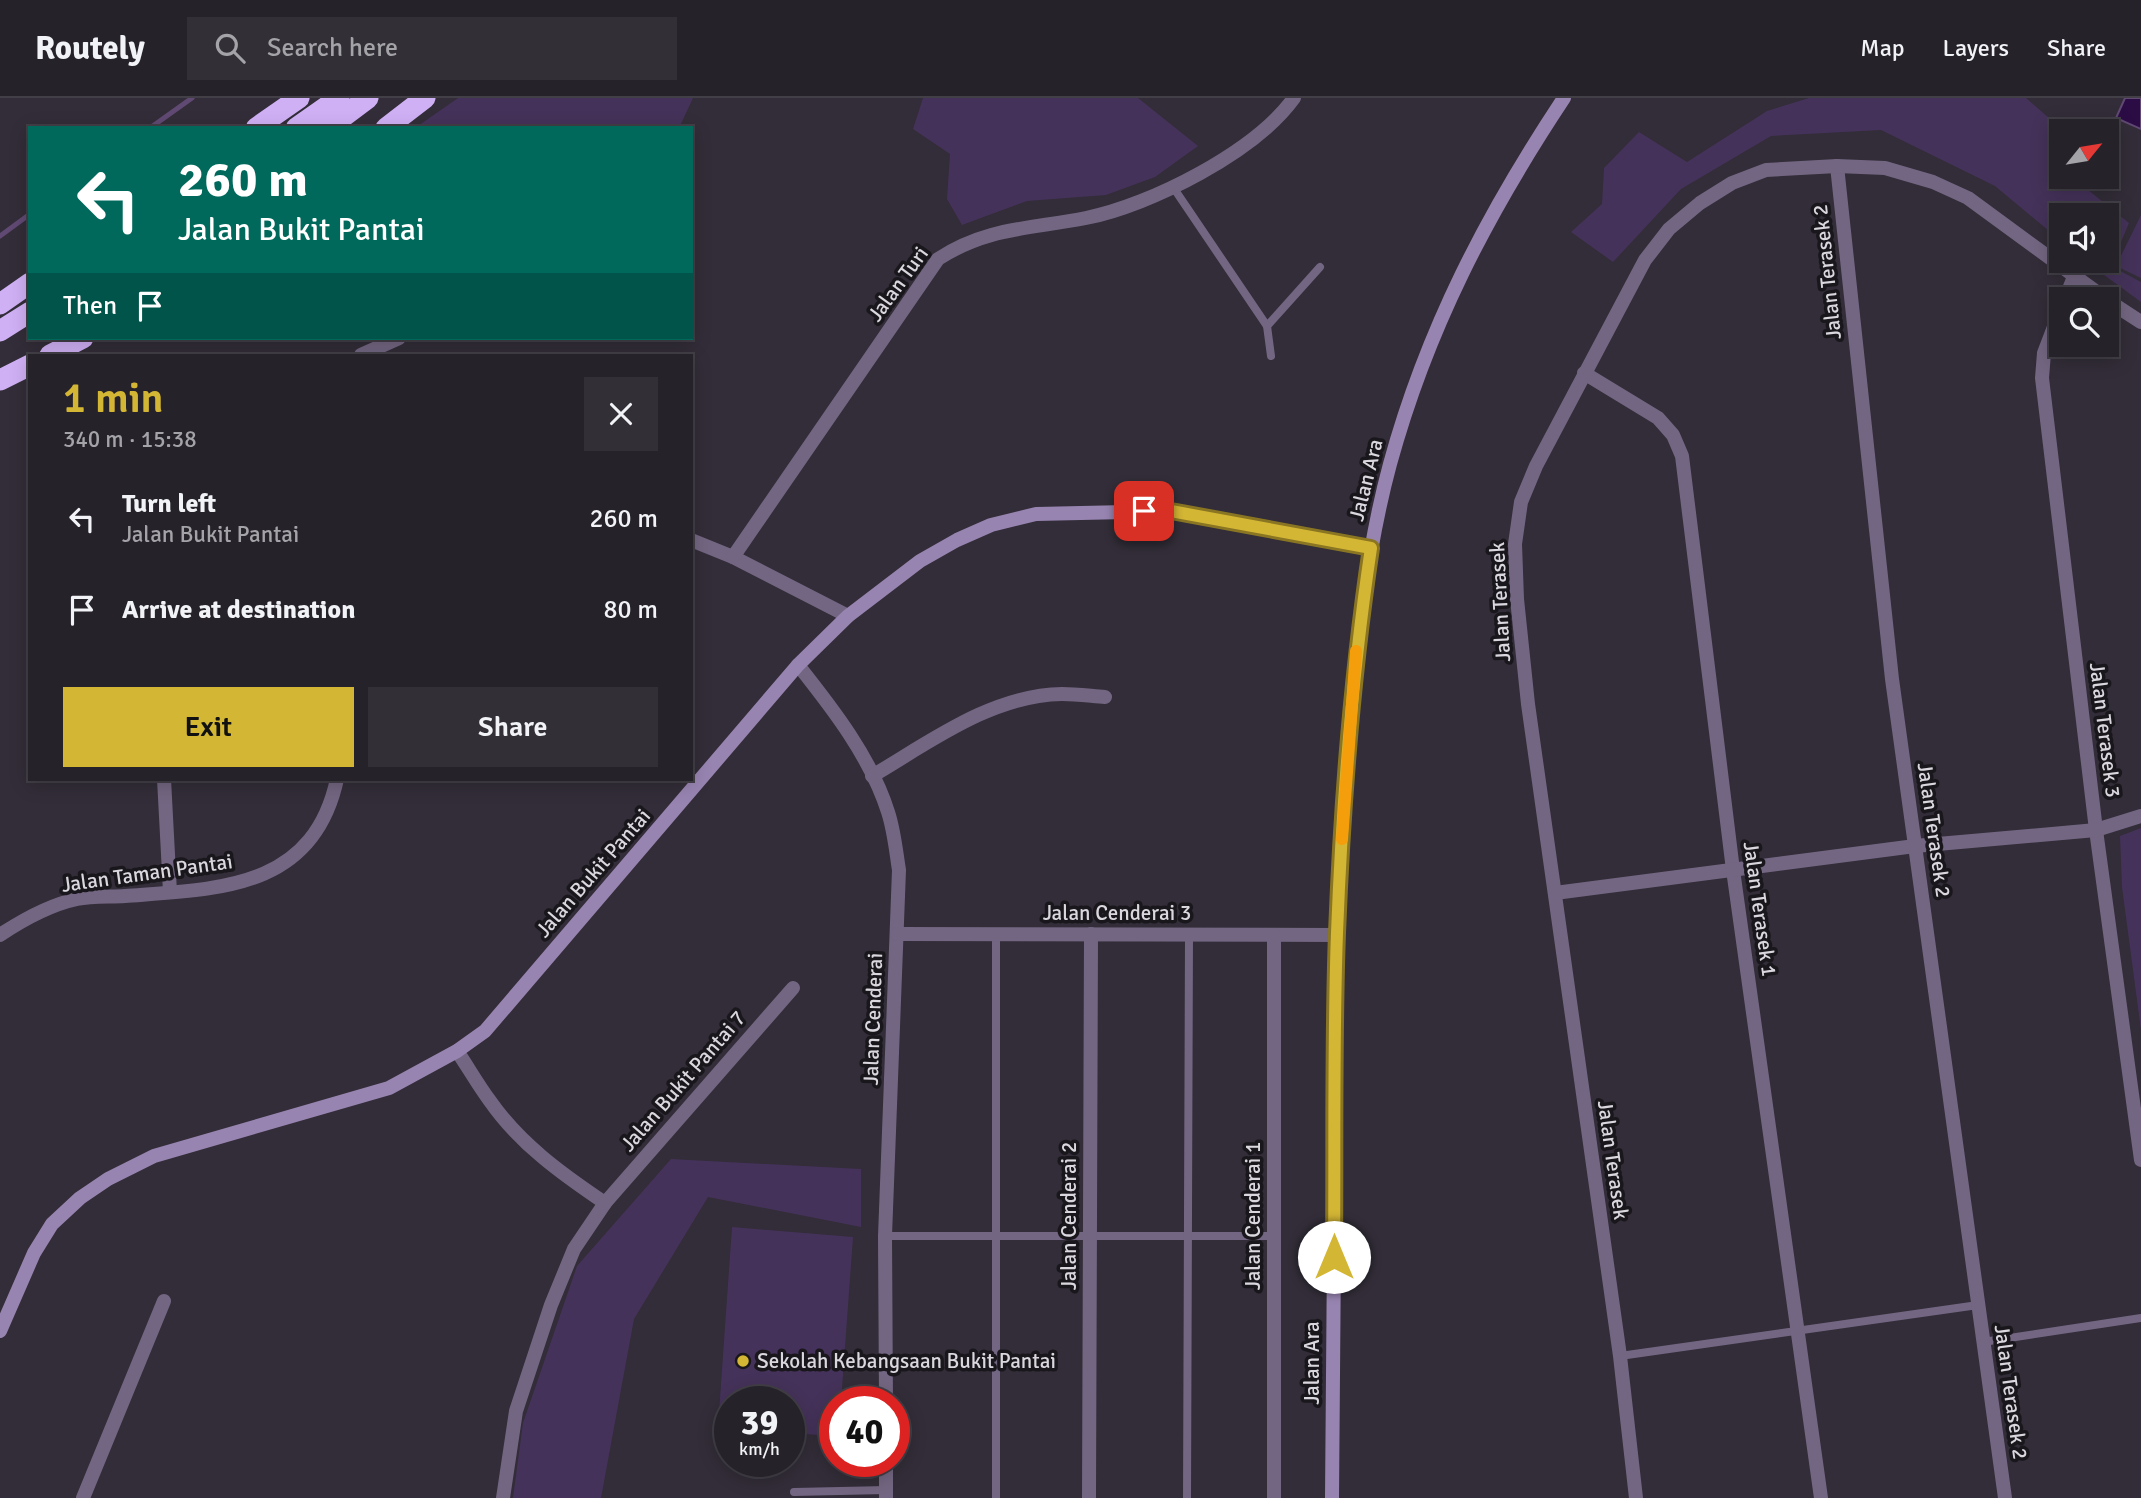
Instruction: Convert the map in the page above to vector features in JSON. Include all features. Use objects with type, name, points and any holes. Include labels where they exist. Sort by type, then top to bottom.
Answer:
[{"type":"highway","points":[[259,126],[299,98]]},
{"type":"highway","points":[[299,126],[340,98]]},
{"type":"highway","points":[[331,126],[368,98]]},
{"type":"highway","points":[[389,126],[425,98]]},
{"type":"highway","points":[[0,303],[28,284]]},
{"type":"highway","points":[[0,331],[28,313]]},
{"type":"highway","points":[[0,342],[28,327]]},
{"type":"highway","points":[[52,354],[79,340]]},
{"type":"highway","points":[[0,380],[28,366]]},
{"type":"street","name":"Jalan Turi","points":[[733,557],[938,259],[962,243],[989,234],[1088,218],[1140,204],[1263,132],[1294,98]]},
{"type":"street","name":"Jalan Ara","points":[[1332,1498],[1337,935],[1356,655],[1371,548],[1390,464],[1432,338],[1466,262],[1525,157],[1564,98]]},
{"type":"street","name":"Jalan Terasek","points":[[1636,1498],[1620,1356],[1528,704],[1517,599],[1515,544],[1521,502],[1536,466],[1645,260],[1669,229],[1700,203],[1732,183],[1766,170],[1837,166],[1885,168],[1933,182],[1968,198],[1994,215],[2088,287]]},
{"type":"street","name":"Jalan Terasek 2","points":[[1837,166],[1892,679],[2004,1498]]},
{"type":"street","points":[[2069,287],[2074,277]]},
{"type":"street","name":"Jalan Terasek","points":[[2119,308],[2141,322]]},
{"type":"street","points":[[363,354],[395,340]]},
{"type":"street","name":"Jalan Terasek 3","points":[[2049,340],[2044,353],[2042,379],[2096,830],[2141,1160]]},
{"type":"street","name":"Jalan Terasek 1","points":[[1584,373],[1658,418],[1673,435],[1682,456],[1734,870],[1821,1498]]},
{"type":"street","name":"Jalan Bukit Pantai","points":[[0,1331],[34,1253],[52,1224],[80,1198],[108,1179],[154,1156],[389,1088],[457,1051],[485,1031],[798,665],[848,616],[901,574],[957,540],[991,524],[1036,514],[1171,511],[1371,548]]},
{"type":"street","points":[[693,541],[733,557],[848,616]]},
{"type":"street","name":"Jalan Cenderai","points":[[798,665],[841,719],[872,776],[888,812],[899,870],[885,1236],[886,1386]]},
{"type":"street","points":[[872,776],[965,722],[1016,701],[1060,694],[1105,697]]},
{"type":"street","points":[[164,781],[170,892]]},
{"type":"street","name":"Jalan Taman Pantai","points":[[0,935],[30,915],[77,899],[231,886],[282,866],[317,833],[333,797],[337,781]]},
{"type":"street","points":[[1555,893],[1915,846],[2096,830],[2141,816]]},
{"type":"street","name":"Jalan Cenderai 3","points":[[897,934],[1337,935]]},
{"type":"street","name":"Jalan Cenderai 2","points":[[1089,1498],[1091,934]]},
{"type":"street","name":"Jalan Cenderai 1","points":[[1274,1498],[1275,935]]},
{"type":"street","name":"Jalan Bukit Pantai 7","points":[[503,1498],[516,1411],[551,1306],[574,1249],[605,1203],[793,988]]},
{"type":"street","points":[[457,1051],[491,1103],[524,1141],[563,1175],[605,1203]]},
{"type":"street","points":[[83,1498],[164,1301]]},
{"type":"lane","points":[[1173,187],[1267,326],[1271,356]]},
{"type":"lane","points":[[1267,326],[1320,267]]},
{"type":"lane","points":[[996,933],[996,1498]]},
{"type":"lane","points":[[1187,1498],[1189,934]]},
{"type":"lane","points":[[885,1236],[1274,1236]]},
{"type":"lane","points":[[1620,1356],[1978,1305]]},
{"type":"lane","points":[[1983,1342],[2141,1318]]},
{"type":"lane","points":[[794,1492],[886,1494]]},
{"type":"shaded area","points":[[458,98],[693,98],[680,126],[418,126]]},
{"type":"shaded area","points":[[923,98],[1138,98],[1198,146],[1155,177],[1106,195],[1027,201],[962,225],[947,199],[950,154],[913,129]]},
{"type":"shaded area","points":[[1809,98],[2026,98],[2050,119],[2049,189],[2087,189],[2104,203],[2049,203],[2049,231],[1995,186],[1881,130],[1771,136],[1681,189],[1613,262],[1571,232],[1602,204],[1604,168],[1639,132],[1687,162],[1767,111]]},
{"type":"shaded area","points":[[2125,98],[2141,98],[2141,129],[2116,118]]},
{"type":"shaded area","points":[[2119,215],[2129,223],[2119,247]]},
{"type":"shaded area","points":[[2141,215],[2141,278],[2119,267],[2119,260]]},
{"type":"shaded area","points":[[2119,270],[2141,282],[2141,302],[2101,273],[2119,273]]},
{"type":"shaded area","points":[[2141,828],[2141,1030],[2122,887],[2120,836]]},
{"type":"shaded area","points":[[671,1159],[861,1169],[861,1227],[708,1197],[634,1319],[601,1498],[513,1498],[523,1423],[577,1266]]},
{"type":"shaded area","points":[[732,1227],[853,1237],[842,1386],[819,1386],[819,1435],[805,1434],[805,1386],[721,1386]]},
{"type":"waterway","points":[[153,126],[192,98]]},
{"type":"waterway","points":[[0,236],[28,215]]},
{"type":"slow traffic","points":[[1342,839],[1356,651]]},
{"type":"place","name":"Sekolah Kebangsaan Bukit Pantai","points":[[743,1361]]},
{"type":"route","points":[[1144,511],[1171,511],[1371,548],[1357,641],[1337,935],[1334,1257]]}]
